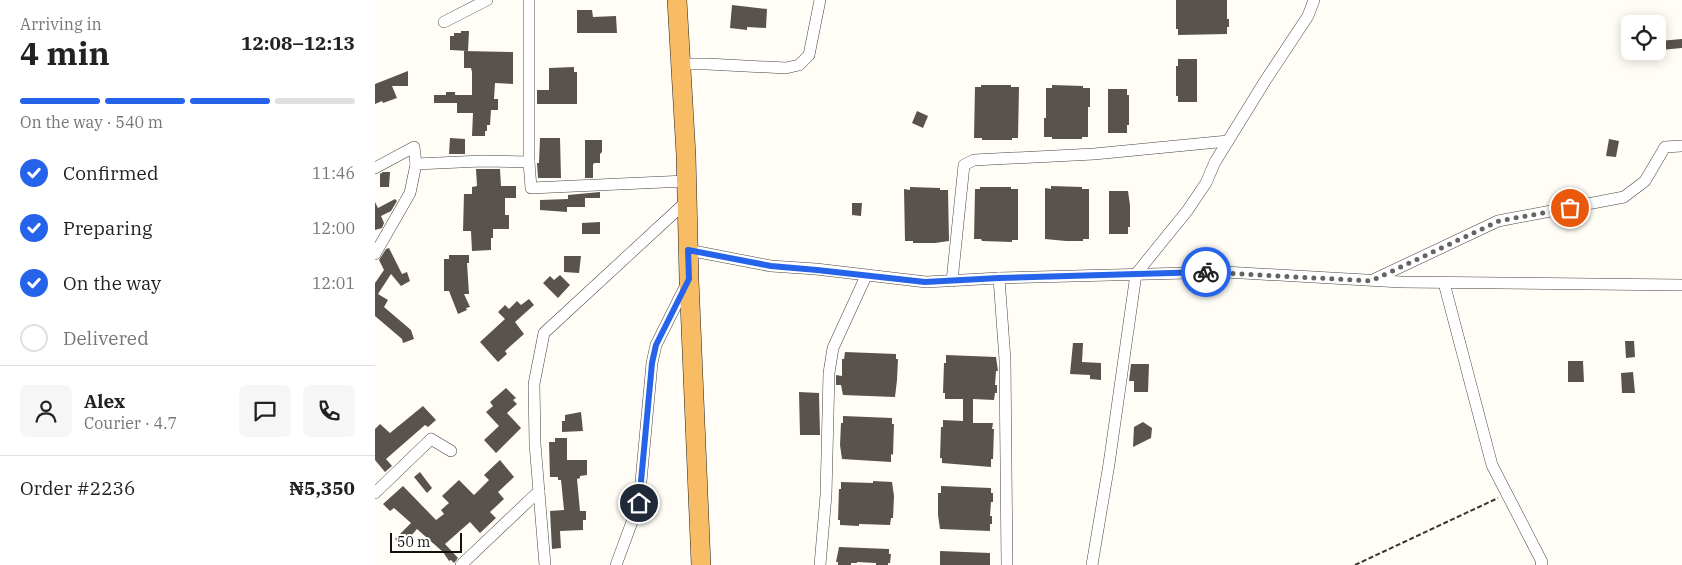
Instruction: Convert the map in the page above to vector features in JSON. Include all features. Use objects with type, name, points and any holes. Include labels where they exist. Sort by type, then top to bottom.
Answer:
[{"type":"highway","points":[[677,0],[701,565]]},
{"type":"street","points":[[444,22],[487,0]]},
{"type":"street","points":[[529,0],[529,162],[531,188],[686,181]]},
{"type":"street","points":[[681,64],[786,68],[799,65],[809,55],[820,0]]},
{"type":"street","points":[[1092,565],[1109,464],[1136,274],[1187,211],[1206,183],[1215,162],[1308,16],[1314,0]]},
{"type":"street","points":[[952,281],[965,165],[974,160],[1094,154],[1228,142]]},
{"type":"street","points":[[1371,281],[1499,221],[1623,197],[1645,181],[1665,147],[1682,146]]},
{"type":"street","points":[[375,168],[415,147],[416,164],[410,193],[375,254]]},
{"type":"street","points":[[416,164],[482,161],[529,162]]},
{"type":"street","points":[[545,565],[535,444],[534,384],[544,333],[687,201]]},
{"type":"street","points":[[688,250],[771,266],[925,282],[999,278],[1225,272],[1371,281],[1444,283],[1682,284]]},
{"type":"street","points":[[821,565],[826,495],[829,373],[833,348],[866,276]]},
{"type":"street","points":[[999,278],[1005,360],[1007,565]]},
{"type":"street","points":[[616,565],[639,503],[652,363],[656,345],[689,279]]},
{"type":"street","points":[[1444,283],[1492,465],[1542,562],[1541,565]]},
{"type":"street","points":[[375,493],[431,439],[451,451]]},
{"type":"street","points":[[461,565],[539,491]]},
{"type":"path","points":[[1355,565],[1507,493]]},
{"type":"building","points":[[1176,0],[1227,0],[1229,27],[1227,27],[1227,34],[1178,35],[1178,29],[1176,29]]},
{"type":"building","points":[[732,5],[767,9],[766,28],[747,27],[747,30],[730,28]]},
{"type":"building","points":[[577,10],[592,10],[593,17],[616,16],[617,33],[577,33]]},
{"type":"building","points":[[461,31],[469,31],[468,51],[450,50],[450,36],[454,36],[454,33],[461,33]]},
{"type":"building","points":[[1682,39],[1682,48],[1666,49],[1666,40]]},
{"type":"building","points":[[464,51],[513,52],[513,84],[495,83],[494,99],[498,99],[498,110],[491,110],[490,125],[487,125],[485,136],[472,136],[473,113],[457,113],[457,103],[434,103],[434,95],[446,95],[446,92],[455,92],[455,95],[472,95],[472,72],[471,68],[464,68]]},
{"type":"building","points":[[1178,59],[1197,59],[1197,102],[1178,102],[1178,96],[1176,96],[1176,66],[1178,66]]},
{"type":"building","points":[[574,67],[574,72],[577,72],[577,104],[537,104],[537,90],[549,90],[549,68]]},
{"type":"building","points":[[408,71],[408,86],[392,86],[397,98],[375,104],[375,84]]},
{"type":"building","points":[[981,85],[1011,85],[1011,87],[1019,87],[1018,138],[1012,138],[1012,140],[982,140],[982,138],[974,138],[975,87],[981,87]]},
{"type":"building","points":[[1052,85],[1090,88],[1088,137],[1082,137],[1082,139],[1052,139],[1052,137],[1044,137],[1046,88],[1052,88]]},
{"type":"building","points":[[1108,89],[1127,89],[1127,95],[1129,95],[1129,125],[1127,125],[1127,133],[1108,133]]},
{"type":"building","points":[[917,111],[928,116],[923,128],[912,123]]},
{"type":"building","points":[[450,138],[465,139],[465,154],[449,154]]},
{"type":"building","points":[[540,138],[560,138],[561,178],[538,178],[537,163],[539,163]]},
{"type":"building","points":[[1609,139],[1619,141],[1616,157],[1606,156]]},
{"type":"building","points":[[585,140],[602,140],[600,163],[594,163],[593,165],[593,178],[585,178]]},
{"type":"building","points":[[476,169],[500,169],[501,186],[516,186],[516,198],[505,198],[505,215],[509,215],[509,229],[493,229],[491,250],[472,251],[471,231],[463,231],[464,194],[472,194],[472,187],[477,186]]},
{"type":"building","points":[[390,172],[389,187],[380,187],[380,174]]},
{"type":"building","points":[[1051,186],[1089,189],[1089,239],[1066,241],[1045,239],[1045,188],[1051,189]]},
{"type":"building","points":[[910,187],[948,190],[949,241],[913,243],[913,241],[905,241],[904,189],[910,190]]},
{"type":"building","points":[[980,187],[1011,187],[1011,189],[1018,189],[1018,240],[1012,240],[1012,242],[974,239],[975,189],[980,189]]},
{"type":"building","points":[[1109,191],[1128,191],[1130,227],[1128,227],[1128,234],[1109,234]]},
{"type":"building","points":[[600,192],[600,198],[585,198],[585,207],[567,207],[567,212],[540,210],[540,200],[568,199],[568,195]]},
{"type":"building","points":[[395,199],[397,201],[391,211],[381,216],[384,223],[382,228],[375,230],[375,202],[378,208]]},
{"type":"building","points":[[852,203],[862,203],[861,216],[852,215]]},
{"type":"building","points":[[600,222],[600,234],[582,234],[582,223]]},
{"type":"building","points":[[389,248],[402,274],[407,272],[410,281],[401,286],[391,274],[378,294],[388,300],[384,307],[411,330],[414,339],[403,343],[402,339],[375,316],[375,283],[384,270],[379,260],[386,249]]},
{"type":"building","points":[[449,255],[469,255],[469,263],[467,263],[469,294],[464,294],[470,307],[458,314],[449,291],[444,291],[444,259],[449,259]]},
{"type":"building","points":[[564,256],[581,256],[579,273],[564,272]]},
{"type":"building","points":[[560,275],[570,285],[558,298],[543,283],[550,276],[554,280]]},
{"type":"building","points":[[529,299],[534,305],[515,322],[524,334],[505,351],[507,354],[498,362],[480,342],[505,319],[498,312],[505,305],[509,309],[517,301],[521,305]]},
{"type":"building","points":[[1625,341],[1634,341],[1635,357],[1626,358]]},
{"type":"building","points":[[1073,343],[1083,343],[1082,362],[1101,363],[1101,380],[1090,379],[1090,375],[1070,374]]},
{"type":"building","points":[[845,352],[896,354],[896,359],[898,359],[895,397],[843,395],[841,385],[836,385],[836,375],[842,376],[842,359],[844,359]]},
{"type":"building","points":[[946,355],[996,357],[998,371],[996,371],[995,385],[997,385],[997,393],[995,393],[994,400],[973,399],[973,423],[993,423],[993,459],[991,459],[991,467],[942,463],[942,458],[940,458],[943,420],[963,421],[963,399],[945,399],[945,393],[943,393]]},
{"type":"building","points":[[1568,361],[1583,361],[1584,382],[1568,382]]},
{"type":"building","points":[[1131,364],[1149,364],[1148,392],[1134,392],[1134,381],[1129,381]]},
{"type":"building","points":[[1633,372],[1635,393],[1622,393],[1621,373]]},
{"type":"building","points":[[506,388],[516,398],[513,400],[517,404],[507,413],[521,428],[496,453],[484,440],[499,426],[486,412],[493,406],[490,402]]},
{"type":"building","points":[[799,392],[819,393],[820,435],[800,435]]},
{"type":"building","points":[[423,406],[436,420],[428,427],[425,425],[386,459],[392,466],[385,472],[375,460],[375,429],[380,424],[390,433]]},
{"type":"building","points":[[581,412],[583,431],[562,432],[562,421],[565,421],[565,415]]},
{"type":"building","points":[[843,416],[892,418],[892,424],[894,424],[891,462],[842,459],[840,445]]},
{"type":"building","points":[[1143,422],[1152,428],[1151,438],[1133,447],[1134,427]]},
{"type":"building","points":[[555,438],[567,438],[567,460],[587,460],[587,475],[580,476],[577,479],[580,511],[586,511],[586,520],[583,520],[583,530],[560,531],[561,548],[552,549],[550,511],[564,510],[561,480],[558,480],[558,477],[550,477],[549,442],[555,442]]},
{"type":"building","points":[[500,460],[514,477],[498,492],[504,499],[490,512],[496,518],[480,533],[470,522],[445,544],[458,558],[454,563],[451,560],[449,561],[443,552],[417,529],[402,546],[395,539],[411,523],[394,508],[390,511],[383,504],[403,486],[436,520],[444,514],[441,510],[449,503],[442,496],[459,480],[474,495],[489,480],[484,475]]},
{"type":"building","points":[[420,472],[432,488],[427,493],[414,477]]},
{"type":"building","points":[[873,481],[892,482],[894,496],[893,518],[891,518],[890,525],[840,525],[840,520],[838,520],[841,482],[873,483]]},
{"type":"building","points":[[941,486],[991,488],[993,502],[991,502],[990,516],[992,516],[992,524],[990,524],[990,531],[940,529],[938,493],[941,493]]},
{"type":"building","points":[[839,547],[889,549],[889,554],[891,554],[890,563],[888,565],[876,565],[876,563],[857,562],[851,563],[851,565],[838,565],[838,562],[836,562]]},
{"type":"building","points":[[940,551],[990,553],[990,565],[940,565]]},
{"type":"way so far","points":[[1206,272],[1371,281],[1499,221],[1570,208]]},
{"type":"route","points":[[639,503],[652,363],[656,345],[689,279],[688,250],[771,266],[925,282],[1206,272]]}]
